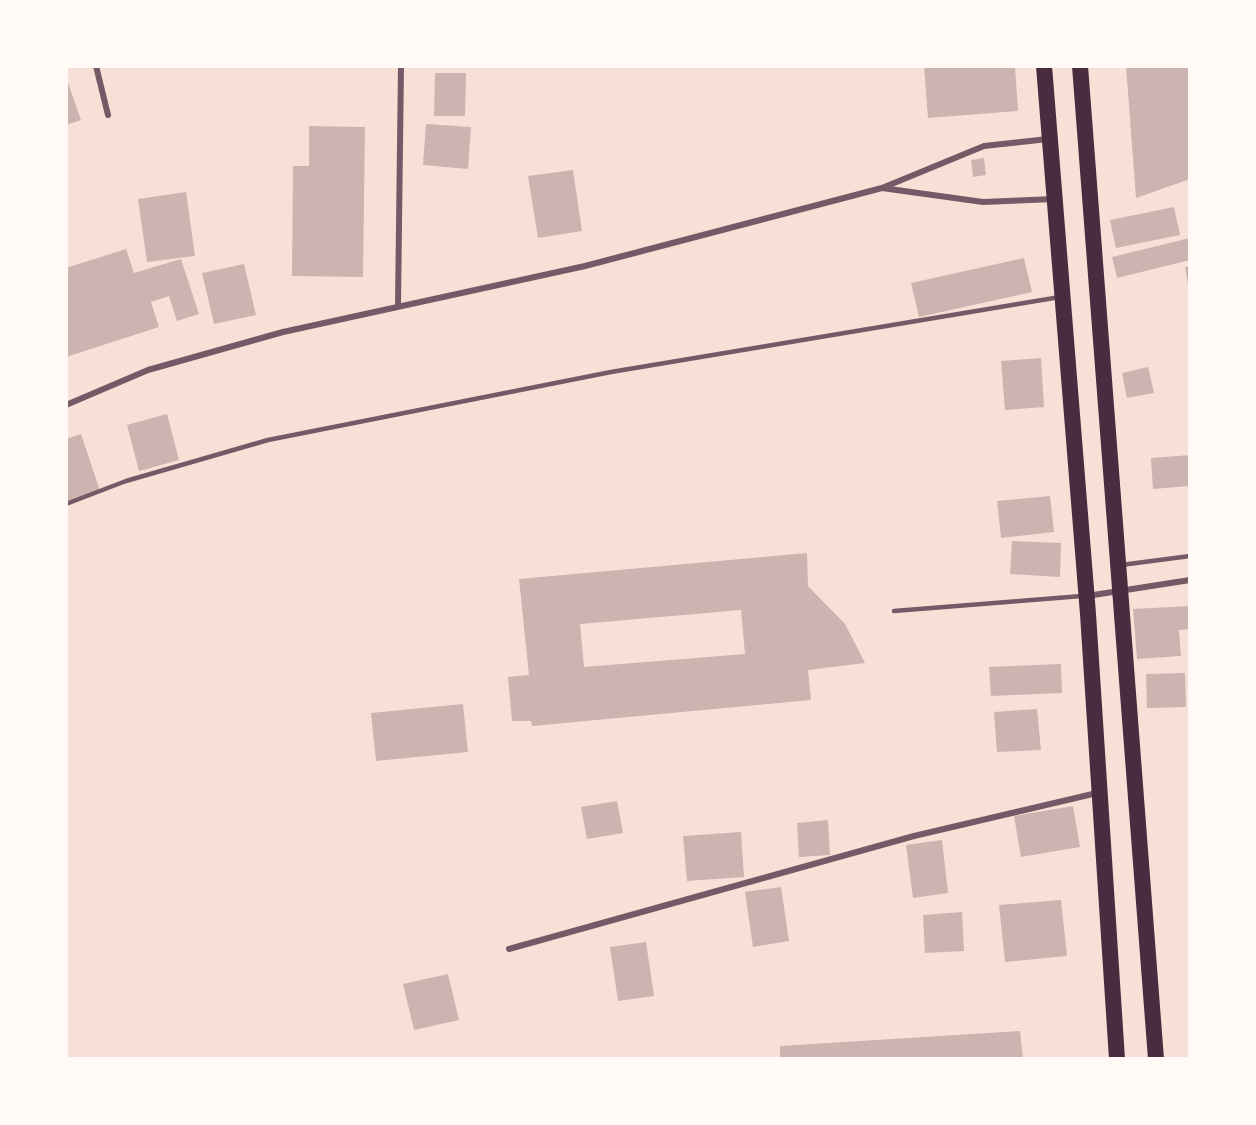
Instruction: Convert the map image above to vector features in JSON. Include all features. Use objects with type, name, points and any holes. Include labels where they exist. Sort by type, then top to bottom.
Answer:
[{"type":"highway","points":[[1044,66],[1086,596],[1117,1059]]},
{"type":"highway","points":[[1080,66],[1156,1059]]},
{"type":"street","points":[[96,66],[108,115]]},
{"type":"street","points":[[398,305],[401,66]]},
{"type":"street","points":[[66,405],[148,370],[283,332],[398,305],[585,266],[882,188],[965,156],[984,146],[1048,139]]},
{"type":"street","points":[[882,188],[983,202],[1055,199]]},
{"type":"street","points":[[1086,596],[1120,593],[1190,580]]},
{"type":"street","points":[[509,949],[914,836],[1098,793]]},
{"type":"lane","points":[[66,504],[126,481],[268,440],[622,370],[1062,296]]},
{"type":"lane","points":[[1118,565],[1190,556]]},
{"type":"lane","points":[[894,611],[1086,596]]},
{"type":"building","points":[[924,66],[1015,66],[1018,111],[928,118]]},
{"type":"building","points":[[1126,66],[1190,66],[1190,179],[1136,198]]},
{"type":"building","points":[[435,73],[466,73],[465,116],[434,116]]},
{"type":"building","points":[[66,77],[81,120],[66,125]]},
{"type":"building","points":[[426,124],[471,127],[468,169],[423,165]]},
{"type":"building","points":[[309,126],[365,127],[363,277],[292,276],[293,166],[309,166]]},
{"type":"building","points":[[984,158],[986,175],[973,177],[971,160]]},
{"type":"building","points":[[573,170],[582,231],[538,238],[528,176]]},
{"type":"building","points":[[186,192],[195,256],[147,262],[138,199]]},
{"type":"building","points":[[1174,207],[1180,235],[1116,248],[1110,220]]},
{"type":"building","points":[[1190,238],[1190,260],[1117,278],[1112,257]]},
{"type":"building","points":[[126,249],[134,273],[181,259],[199,314],[177,321],[169,296],[151,302],[159,327],[66,357],[66,268]]},
{"type":"building","points":[[1024,258],[1032,292],[919,317],[911,283]]},
{"type":"building","points":[[244,264],[256,315],[214,324],[202,273]]},
{"type":"building","points":[[1190,266],[1190,290],[1189,290],[1185,267]]},
{"type":"building","points":[[1041,358],[1044,407],[1005,410],[1001,361]]},
{"type":"building","points":[[1148,367],[1154,393],[1127,398],[1122,373]]},
{"type":"building","points":[[167,414],[179,460],[139,471],[127,425]]},
{"type":"building","points":[[81,434],[100,491],[66,502],[66,439]]},
{"type":"building","points":[[1190,455],[1190,486],[1153,489],[1151,458]]},
{"type":"building","points":[[1050,496],[1054,532],[1001,538],[997,501]]},
{"type":"building","points":[[1012,541],[1061,543],[1060,577],[1010,574]]},
{"type":"building","points":[[807,553],[808,586],[845,624],[865,663],[808,670],[811,700],[532,726],[531,721],[512,721],[508,677],[529,675],[519,579]],"holes":[[[741,610],[745,654],[584,667],[580,624]]]},
{"type":"building","points":[[1190,606],[1190,629],[1179,630],[1181,656],[1137,659],[1133,609]]},
{"type":"building","points":[[1061,664],[1062,693],[991,696],[989,667]]},
{"type":"building","points":[[1185,673],[1186,707],[1147,708],[1146,674]]},
{"type":"building","points":[[463,704],[468,752],[376,761],[371,713]]},
{"type":"building","points":[[1037,709],[1041,750],[997,752],[994,712]]},
{"type":"building","points":[[617,801],[623,833],[587,839],[581,807]]},
{"type":"building","points":[[1073,806],[1080,847],[1021,857],[1014,816]]},
{"type":"building","points":[[828,820],[830,855],[799,857],[797,823]]},
{"type":"building","points":[[741,832],[744,877],[687,881],[683,836]]},
{"type":"building","points":[[942,840],[948,893],[913,898],[906,845]]},
{"type":"building","points":[[781,887],[789,941],[753,947],[745,892]]},
{"type":"building","points":[[1061,900],[1067,956],[1005,962],[999,905]]},
{"type":"building","points":[[962,912],[964,951],[925,953],[923,915]]},
{"type":"building","points":[[646,942],[654,996],[618,1001],[610,947]]},
{"type":"building","points":[[448,974],[459,1020],[414,1030],[403,984]]},
{"type":"building","points":[[1020,1031],[1023,1059],[780,1059],[780,1046]]}]
